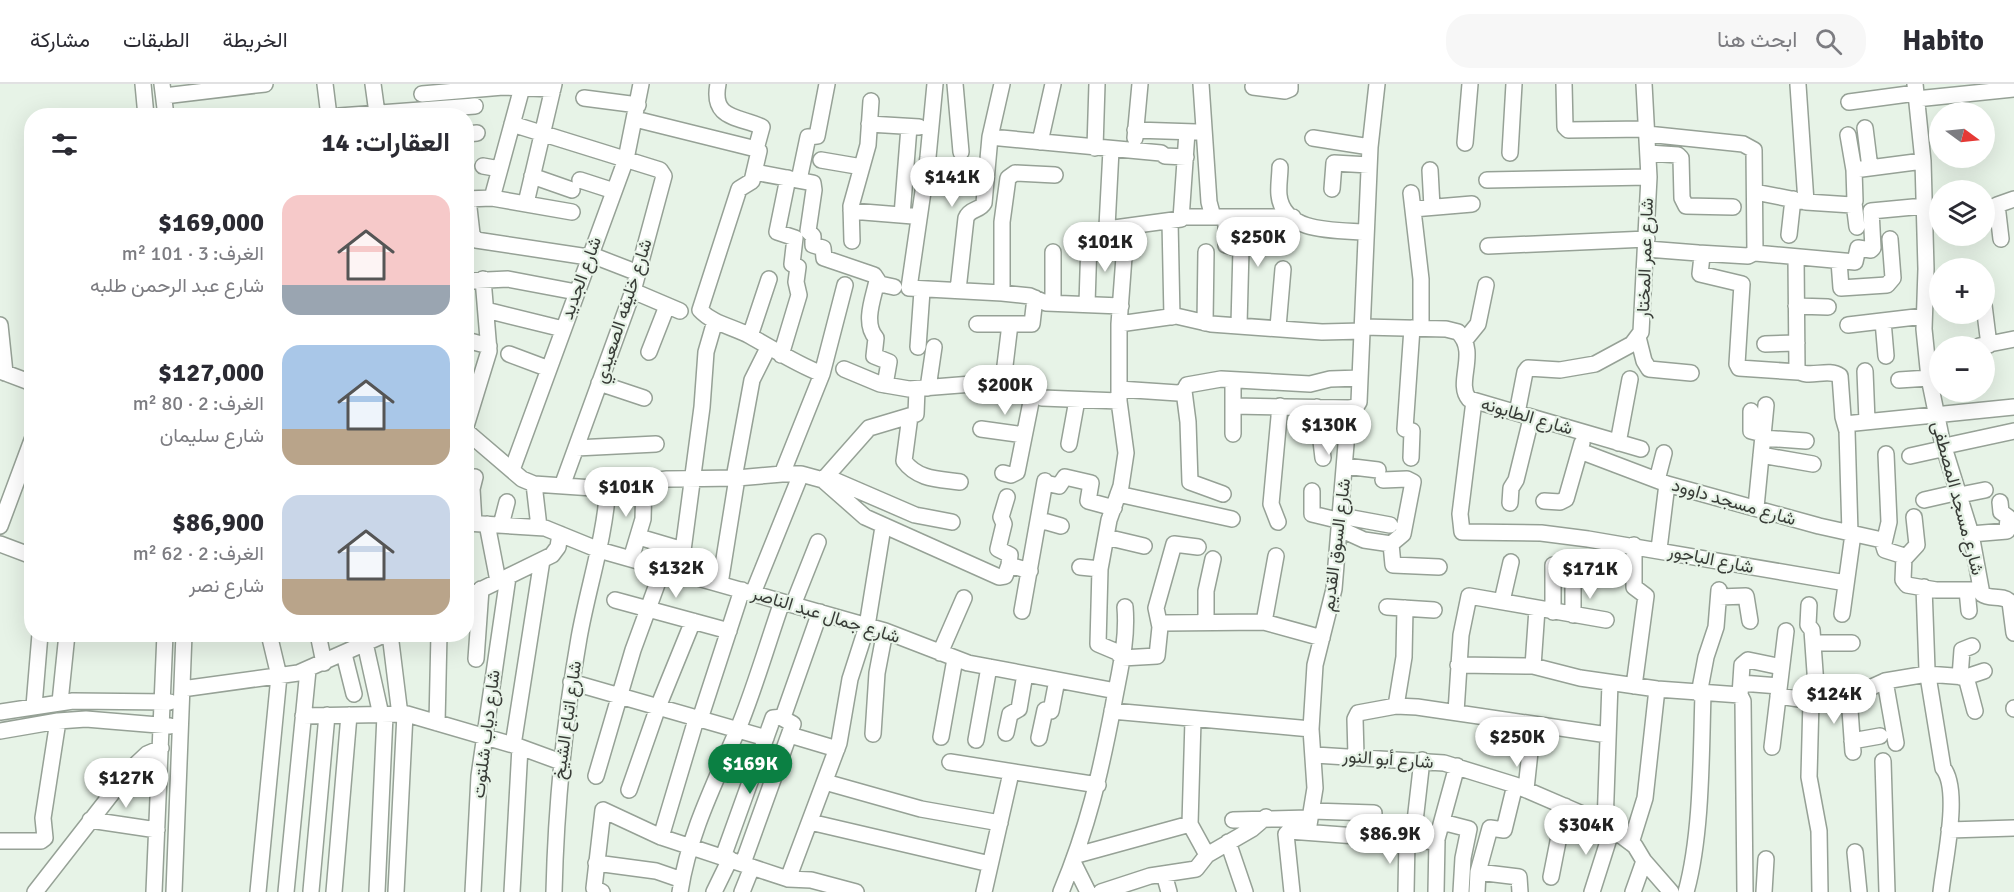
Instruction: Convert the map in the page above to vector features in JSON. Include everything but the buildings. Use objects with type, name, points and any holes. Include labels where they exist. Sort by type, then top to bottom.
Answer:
[{"type":"street","points":[[143,84],[145,108]]},
{"type":"street","points":[[165,108],[163,90],[265,84]]},
{"type":"street","points":[[325,84],[328,108]]},
{"type":"street","points":[[373,84],[376,108]]},
{"type":"street","name":"شارع الجديد","points":[[512,470],[626,159],[641,84]]},
{"type":"street","points":[[718,84],[717,102],[724,112],[762,127],[756,149],[759,152],[754,172],[750,182],[739,189],[700,310],[709,317],[750,336],[774,352],[822,374]]},
{"type":"street","points":[[720,584],[748,394],[755,370],[774,352],[799,296],[796,282],[798,267],[792,264],[795,238],[777,232],[808,137],[817,136],[827,84]]},
{"type":"street","points":[[935,84],[931,128],[908,286],[916,290],[1002,293],[1035,298],[1040,303],[1121,306]]},
{"type":"street","points":[[956,84],[961,152]]},
{"type":"street","points":[[958,290],[966,218],[971,211],[981,208],[984,203],[990,137],[1002,84]]},
{"type":"street","points":[[1040,142],[1053,84]]},
{"type":"street","points":[[1095,148],[1097,84]]},
{"type":"street","points":[[1133,151],[1140,84]]},
{"type":"street","points":[[1253,87],[1285,92],[1290,89],[1290,84]]},
{"type":"street","name":"شارع السوق القديم","points":[[1309,820],[1315,788],[1315,755],[1311,729],[1315,665],[1334,589],[1349,408],[1356,406],[1359,402],[1370,147],[1377,84]]},
{"type":"street","points":[[1465,143],[1470,84]]},
{"type":"street","points":[[1510,153],[1514,84]]},
{"type":"street","points":[[1564,84],[1565,127],[1568,130],[1646,131],[1749,146],[1755,155],[1754,253]]},
{"type":"street","name":"شارع عمر المختار","points":[[1524,416],[1525,372],[1528,368],[1560,370],[1595,364],[1632,344],[1643,326],[1649,177],[1644,84]]},
{"type":"street","points":[[492,198],[522,85]]},
{"type":"street","points":[[1790,234],[1799,200],[1798,85]]},
{"type":"street","points":[[396,108],[483,86],[553,87],[526,203]]},
{"type":"street","points":[[1201,87],[1204,100],[1209,202],[1220,217],[1226,245],[1241,249],[1239,325]]},
{"type":"street","points":[[1849,102],[1916,92],[2014,89]]},
{"type":"street","name":"شارع مسجد المصطفى","points":[[1916,92],[1923,161],[1926,269],[1924,316],[1929,336]]},
{"type":"street","points":[[584,98],[756,149]]},
{"type":"street","points":[[423,101],[475,106]]},
{"type":"street","points":[[852,241],[851,211],[868,145],[871,101]]},
{"type":"street","points":[[512,124],[626,159]]},
{"type":"street","points":[[869,124],[931,128]]},
{"type":"street","points":[[902,215],[909,127]]},
{"type":"street","points":[[1864,128],[1870,168]]},
{"type":"street","points":[[1136,130],[1205,133]]},
{"type":"street","points":[[1173,317],[1176,219],[1186,157],[1187,132]]},
{"type":"street","points":[[1848,135],[1854,170],[1857,227]]},
{"type":"street","points":[[990,137],[1186,157]]},
{"type":"street","points":[[1313,138],[1370,147]]},
{"type":"street","points":[[1106,246],[1111,150]]},
{"type":"street","points":[[1648,153],[1678,155],[1681,158],[1682,198],[1686,206],[1733,207]]},
{"type":"street","name":"شارع خليفه الصعيدي","points":[[562,486],[633,291],[664,176],[660,170],[626,159]]},
{"type":"street","points":[[821,160],[862,167]]},
{"type":"street","points":[[1854,170],[1923,161]]},
{"type":"street","points":[[1332,189],[1334,163],[1370,165]]},
{"type":"street","points":[[483,166],[500,169]]},
{"type":"street","points":[[1280,167],[1281,203],[1293,218]]},
{"type":"street","points":[[1430,170],[1432,207]]},
{"type":"street","points":[[754,172],[814,185],[808,231],[813,236],[813,245],[823,248],[824,258],[874,275],[877,281],[869,322],[876,338],[874,356],[888,362],[885,385]]},
{"type":"street","points":[[1002,293],[1002,222],[1008,178],[1015,173],[1055,175]]},
{"type":"street","points":[[532,176],[614,191]]},
{"type":"street","points":[[1487,180],[1649,177]]},
{"type":"street","points":[[1755,192],[1799,200],[1850,205],[1854,203]]},
{"type":"street","points":[[1411,193],[1421,279],[1405,429],[1412,431],[1411,458]]},
{"type":"street","points":[[474,199],[492,198],[573,212]]},
{"type":"street","points":[[2001,239],[1997,205],[2014,199]]},
{"type":"street","points":[[1413,209],[1472,204]]},
{"type":"street","points":[[1488,246],[1647,244],[1698,253],[1748,256],[1754,253],[1855,262],[1858,248],[1872,250],[1871,211],[1924,206]]},
{"type":"street","points":[[851,211],[919,216]]},
{"type":"street","points":[[1107,229],[1176,219],[1220,217],[1293,218],[1316,228],[1366,232]]},
{"type":"street","points":[[474,237],[476,240],[589,255],[638,273]]},
{"type":"street","points":[[1839,261],[1841,288],[1887,285],[1892,281],[1890,239]]},
{"type":"street","points":[[1087,304],[1089,241]]},
{"type":"street","points":[[1053,252],[1053,303]]},
{"type":"street","points":[[1205,323],[1206,252]]},
{"type":"street","points":[[1698,253],[1702,256],[1700,274],[1739,282],[1743,286],[1737,367],[1798,372],[1835,372],[1840,375],[1851,534],[1842,614]]},
{"type":"street","points":[[1122,658],[1117,651],[1098,644],[1100,569],[1126,453],[1119,395],[1119,324],[1124,257]]},
{"type":"street","points":[[1796,257],[1798,372]]},
{"type":"street","points":[[1278,327],[1283,268]]},
{"type":"street","points":[[474,400],[489,346],[483,279]]},
{"type":"street","points":[[474,280],[508,279],[576,292]]},
{"type":"street","points":[[750,336],[769,279]]},
{"type":"street","points":[[877,281],[894,287]]},
{"type":"street","points":[[782,474],[822,374],[845,285]]},
{"type":"street","points":[[1119,324],[1173,317],[1205,323],[1322,332],[1416,328],[1454,331],[1465,340],[1478,324],[1486,285]]},
{"type":"street","points":[[916,290],[918,347]]},
{"type":"street","points":[[633,291],[673,308],[649,352]]},
{"type":"street","points":[[977,324],[1033,323],[1035,298]]},
{"type":"street","points":[[1796,306],[1828,307]]},
{"type":"street","points":[[486,310],[563,329]]},
{"type":"street","points":[[1848,325],[1924,316]]},
{"type":"street","points":[[680,573],[693,478],[709,317]]},
{"type":"street","points":[[1883,321],[1886,356]]},
{"type":"street","points":[[1003,382],[1010,324]]},
{"type":"street","points":[[0,325],[2,372],[24,379]]},
{"type":"street","points":[[1638,337],[1644,361],[1649,369],[1691,373]]},
{"type":"street","points":[[1995,343],[2014,339]]},
{"type":"street","name":"شارع الطابونه","points":[[1465,340],[1467,352],[1465,391],[1466,396],[1474,401],[1641,449]]},
{"type":"street","points":[[474,342],[489,346]]},
{"type":"street","points":[[1765,344],[1797,343]]},
{"type":"street","points":[[825,478],[869,428],[916,414],[934,347]]},
{"type":"street","points":[[508,354],[549,369]]},
{"type":"street","points":[[844,369],[885,385],[923,388],[1023,380],[1034,387],[1042,398],[1077,400],[1184,391]]},
{"type":"street","points":[[1865,371],[1867,421]]},
{"type":"street","points":[[1223,494],[1190,482],[1188,422],[1184,391],[1187,385],[1221,379],[1310,384],[1330,379],[1360,378]]},
{"type":"street","points":[[1618,443],[1630,379]]},
{"type":"street","points":[[1233,380],[1233,434]]},
{"type":"street","points":[[1899,380],[1929,380]]},
{"type":"street","points":[[599,383],[644,398]]},
{"type":"street","points":[[1003,473],[1013,475],[1017,472],[1034,387]]},
{"type":"street","points":[[1069,444],[1077,400]]},
{"type":"street","name":"شارع الباجور","points":[[1474,401],[1460,530],[1541,534],[1659,549],[1846,583]]},
{"type":"street","name":"شارع مسجد المصطفى","points":[[1935,402],[1936,416],[1971,534],[1974,590],[1969,611]]},
{"type":"street","points":[[1233,406],[1349,408]]},
{"type":"street","points":[[1278,522],[1271,504],[1280,406]]},
{"type":"street","points":[[1317,407],[1323,458]]},
{"type":"street","points":[[1845,424],[2014,407]]},
{"type":"street","points":[[1756,507],[1763,436],[1758,408]]},
{"type":"street","points":[[910,416],[904,461],[921,476],[960,482]]},
{"type":"street","points":[[1510,503],[1510,488],[1516,480],[1524,416]]},
{"type":"street","points":[[981,429],[1024,435]]},
{"type":"street","points":[[1910,456],[2014,431]]},
{"type":"street","points":[[1544,501],[1560,502],[1566,499],[1585,433]]},
{"type":"street","points":[[474,436],[525,481],[534,483],[562,486],[608,486],[693,478],[801,474],[825,478],[915,515],[952,522]]},
{"type":"street","points":[[1763,436],[1806,441]]},
{"type":"street","points":[[576,448],[656,444]]},
{"type":"street","name":"شارع مسجد داوود","points":[[1580,451],[1662,482],[1880,540],[1885,547],[1905,558]]},
{"type":"street","points":[[1659,549],[1664,453]]},
{"type":"street","points":[[1885,547],[1889,522],[1886,454]]},
{"type":"street","points":[[1761,455],[1813,464]]},
{"type":"street","points":[[0,526],[24,462]]},
{"type":"street","points":[[1345,466],[1413,482],[1405,532],[1392,544]]},
{"type":"street","points":[[661,837],[695,723],[700,719],[729,631],[801,474]]},
{"type":"street","name":"شارع دياب شلتوت","points":[[474,481],[475,477]]},
{"type":"street","points":[[1022,611],[1045,482],[1059,486],[1064,477],[1091,483],[1088,501],[1116,501],[1232,519]]},
{"type":"street","points":[[825,478],[853,508],[883,526],[999,577],[1005,576],[1009,565],[1010,555],[998,549],[1005,524],[1001,519],[1007,497]]},
{"type":"street","points":[[631,559],[639,537],[645,501],[644,482]]},
{"type":"street","points":[[534,483],[539,527]]},
{"type":"street","name":"شارع اتباع الشيخ","points":[[554,892],[556,801],[571,682],[590,580],[607,513],[608,486]]},
{"type":"street","points":[[1923,500],[1985,490]]},
{"type":"street","points":[[1312,491],[1312,514],[1340,522],[1390,525]]},
{"type":"street","name":"شارع دياب شلتوت","points":[[473,892],[479,776],[503,579],[474,496]]},
{"type":"street","points":[[482,524],[507,502]]},
{"type":"street","points":[[1971,534],[2007,531],[2008,517],[2001,512],[2000,502]]},
{"type":"street","points":[[1914,517],[1917,545],[1905,558],[1904,583],[1924,587],[1974,590],[1986,597],[2008,599],[2014,627]]},
{"type":"street","points":[[1040,520],[1060,526]]},
{"type":"street","points":[[1340,522],[1364,540],[1392,544]]},
{"type":"street","name":"شارع جمال عبد الناصر","points":[[482,524],[539,527],[599,550],[885,631],[948,656],[989,668],[1116,691]]},
{"type":"street","points":[[788,883],[837,749],[850,679],[867,626],[883,526]]},
{"type":"street","points":[[474,593],[555,552],[560,534]]},
{"type":"street","points":[[639,537],[683,550]]},
{"type":"street","points":[[1106,537],[1144,546]]},
{"type":"street","points":[[596,863],[657,871],[681,886],[690,846],[714,780],[788,603],[818,542]]},
{"type":"street","points":[[1122,658],[1157,656],[1160,627],[1156,608],[1174,545],[1178,542],[1198,547]]},
{"type":"street","points":[[0,544],[24,553]]},
{"type":"street","points":[[1392,544],[1393,565],[1439,567]]},
{"type":"street","points":[[1634,546],[1634,588],[1646,596],[1634,686]]},
{"type":"street","points":[[1264,622],[1276,556]]},
{"type":"street","points":[[1206,623],[1206,591],[1213,558]]},
{"type":"street","points":[[512,892],[517,746],[542,560]]},
{"type":"street","points":[[1502,601],[1511,562]]},
{"type":"street","points":[[1009,565],[1030,571]]},
{"type":"street","points":[[1553,565],[1553,612]]},
{"type":"street","points":[[1080,567],[1100,569]]},
{"type":"street","points":[[596,776],[663,568]]},
{"type":"street","points":[[1573,584],[1573,615]]},
{"type":"street","points":[[1924,587],[1927,674],[1943,768],[1952,787],[1941,892]]},
{"type":"street","points":[[476,659],[481,590]]},
{"type":"street","points":[[1686,892],[1691,871],[1700,783],[1701,694],[1707,653],[1716,627],[1719,593],[1746,596],[1750,621]]},
{"type":"street","points":[[1456,712],[1458,665],[1468,597],[1474,594],[1537,609],[1606,620]]},
{"type":"street","points":[[941,737],[948,656],[964,598]]},
{"type":"street","points":[[615,600],[729,631]]},
{"type":"street","points":[[1809,605],[1808,625],[1812,630],[1813,642],[1814,700],[1809,777],[1819,831],[1820,892]]},
{"type":"street","points":[[1061,892],[1075,858],[1098,785],[1126,633],[1125,607]]},
{"type":"street","points":[[1387,607],[1434,610]]},
{"type":"street","points":[[1396,706],[1404,657],[1405,608]]},
{"type":"street","points":[[1533,666],[1537,609]]},
{"type":"street","points":[[782,718],[820,612]]},
{"type":"street","points":[[629,790],[658,706],[693,621]]},
{"type":"street","points":[[1160,627],[1164,623],[1264,622],[1322,638]]},
{"type":"street","points":[[873,734],[876,677],[885,631]]},
{"type":"street","points":[[1772,747],[1786,631]]},
{"type":"street","points":[[34,706],[39,642]]},
{"type":"street","points":[[60,702],[66,642]]},
{"type":"street","points":[[154,892],[165,642]]},
{"type":"street","points":[[174,892],[184,642]]},
{"type":"street","points":[[258,892],[279,676],[271,642]]},
{"type":"street","points":[[320,642],[324,663]]},
{"type":"street","points":[[0,712],[60,702],[163,702],[308,670],[344,654],[360,642]]},
{"type":"street","points":[[365,642],[393,715],[377,892]]},
{"type":"street","points":[[388,642],[393,715],[396,892]]},
{"type":"street","points":[[437,723],[439,642]]},
{"type":"street","points":[[1813,642],[1852,643]]},
{"type":"street","points":[[1972,646],[1962,650],[1963,677],[1975,711]]},
{"type":"street","points":[[344,654],[354,694]]},
{"type":"street","points":[[1744,892],[1743,701],[1741,689],[1745,661],[1781,667]]},
{"type":"street","points":[[1458,665],[1533,666],[1657,689],[1701,694],[1741,689],[1779,691],[1814,700],[1849,696],[1885,681],[1927,674],[1963,677],[1984,671]]},
{"type":"street","points":[[976,740],[989,668]]},
{"type":"street","points":[[286,892],[308,670]]},
{"type":"street","points":[[1006,734],[1010,714],[1019,709],[1025,674]]},
{"type":"street","points":[[1039,738],[1045,710],[1051,711],[1058,680]]},
{"type":"street","points":[[1885,681],[1896,743]]},
{"type":"street","points":[[571,682],[766,738]]},
{"type":"street","points":[[1592,892],[1609,827],[1610,682]]},
{"type":"street","points":[[1631,843],[1645,798],[1657,689]]},
{"type":"street","points":[[1849,696],[1853,746],[1880,736]]},
{"type":"street","points":[[138,723],[140,702]]},
{"type":"street","points":[[1356,756],[1355,719],[1359,713],[1396,706],[1456,712],[1608,735]]},
{"type":"street","points":[[1112,711],[1311,729]]},
{"type":"street","points":[[311,891],[327,715]]},
{"type":"street","points":[[334,892],[349,715]]},
{"type":"street","points":[[303,716],[393,715],[437,723],[517,746],[561,762]]},
{"type":"street","points":[[714,892],[737,861],[790,735],[794,723],[782,718],[774,717],[766,738],[737,861],[742,892]]},
{"type":"street","points":[[0,731],[58,721],[100,719],[180,727]]},
{"type":"street","points":[[1193,720],[1190,824],[1207,855]]},
{"type":"street","points":[[0,841],[41,841],[45,838],[43,818],[58,721]]},
{"type":"street","points":[[1477,892],[1478,873],[1490,828],[1504,830],[1520,787],[1533,723]]},
{"type":"street","points":[[790,735],[837,749]]},
{"type":"street","points":[[34,892],[136,763],[161,748]]},
{"type":"street","name":"شارع أبو النور","points":[[1315,755],[1422,760],[1457,766],[1520,787],[1609,827],[1631,843],[1671,892]]},
{"type":"street","points":[[1406,892],[1410,839],[1422,760]]},
{"type":"street","points":[[1883,761],[1887,892],[1883,892]]},
{"type":"street","points":[[950,762],[1098,785]]},
{"type":"street","points":[[1436,892],[1437,842],[1457,766]]},
{"type":"street","points":[[984,892],[1011,773]]},
{"type":"street","points":[[825,782],[921,809],[1000,824]]},
{"type":"street","points":[[1551,877],[1565,806]]},
{"type":"street","points":[[602,892],[594,888],[602,810],[613,812],[661,837],[737,861],[788,883],[856,892]]},
{"type":"street","points":[[1292,892],[1286,838],[1289,831],[1309,820],[1374,813]]},
{"type":"street","points":[[1101,892],[1164,874],[1196,869],[1207,855],[1252,829],[1266,818]]},
{"type":"street","points":[[1233,820],[1266,818],[1309,820],[1437,842]]},
{"type":"street","points":[[90,820],[157,830]]},
{"type":"street","points":[[810,822],[990,864]]},
{"type":"street","points":[[1442,822],[1469,829],[1463,858],[1461,892]]},
{"type":"street","points":[[1075,858],[1190,824]]},
{"type":"street","points":[[1949,830],[2014,828]]},
{"type":"street","points":[[1227,842],[1245,892]]},
{"type":"street","points":[[1855,852],[1859,892]]},
{"type":"street","points":[[1075,858],[1088,892]]},
{"type":"street","points":[[1764,892],[1766,859]]},
{"type":"street","points":[[1633,892],[1644,861]]},
{"type":"street","points":[[1478,873],[1519,877],[1520,892]]},
{"type":"street","points":[[1164,874],[1168,892]]},
{"type":"street","points":[[1067,876],[1075,892]]}]
